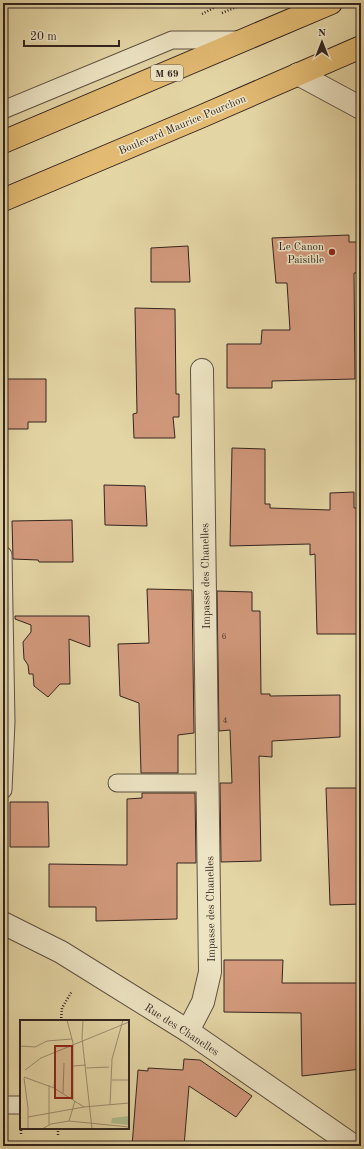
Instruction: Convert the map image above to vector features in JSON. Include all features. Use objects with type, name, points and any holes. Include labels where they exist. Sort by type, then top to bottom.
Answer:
[{"type":"main road","name":"M 69","points":[[3,142],[331,3]]},
{"type":"main road","name":"Boulevard Maurice Pourchon","points":[[3,200],[361,47]]},
{"type":"street","points":[[298,74],[361,108]]},
{"type":"street","name":"Impasse des Chanelles","points":[[188,1031],[203,1002],[210,972],[202,370]]},
{"type":"street","name":"Rue des Chanelles","points":[[3,923],[61,952],[188,1031],[354,1146]]},
{"type":"lane","points":[[3,110],[172,40],[245,40]]},
{"type":"lane","points":[[3,555],[6,722],[3,790]]},
{"type":"lane","points":[[117,782],[208,782]]},
{"type":"lane","points":[[3,1105],[20,1105]]},
{"type":"path","points":[[61,1020],[62,1008],[76,985]]},
{"type":"path","points":[[58,1129],[58,1135]]},
{"type":"building","points":[[349,235],[349,242],[359,242],[361,273],[354,273],[355,379],[272,381],[272,388],[227,388],[227,344],[261,344],[262,330],[290,330],[287,283],[276,283],[272,238]]},
{"type":"building","points":[[188,246],[190,282],[151,282],[151,248]]},
{"type":"building","points":[[135,308],[175,309],[176,394],[179,394],[179,417],[173,417],[175,438],[134,438],[133,414],[137,413]]},
{"type":"building","points":[[3,379],[46,379],[46,422],[28,422],[28,429],[3,429]]},
{"type":"building","points":[[232,448],[265,449],[265,504],[270,504],[270,508],[330,510],[330,493],[354,492],[354,508],[360,508],[361,634],[317,634],[315,554],[310,555],[310,544],[230,546]]},
{"type":"building","points":[[104,485],[145,486],[147,526],[105,525]]},
{"type":"building","points":[[72,520],[73,562],[39,562],[38,560],[13,559],[12,521]]},
{"type":"building","points":[[147,589],[192,590],[194,733],[178,735],[178,773],[141,773],[139,703],[120,696],[118,644],[149,643]]},
{"type":"building","points":[[217,591],[252,592],[252,611],[260,611],[261,694],[270,694],[270,696],[340,695],[340,737],[272,741],[272,757],[259,756],[261,861],[221,862],[220,783],[232,783],[230,730],[219,731]]},
{"type":"building","points":[[15,616],[89,616],[90,647],[69,639],[70,684],[60,684],[48,697],[34,686],[33,674],[29,674],[28,665],[24,659],[23,642],[31,632],[31,625],[15,619]]},
{"type":"building","points":[[326,788],[361,788],[361,904],[330,905]]},
{"type":"building","points":[[142,793],[195,793],[196,863],[177,863],[177,919],[96,921],[96,907],[49,907],[49,864],[127,865],[127,799],[142,798]]},
{"type":"building","points":[[10,802],[48,802],[49,847],[10,847]]},
{"type":"building","points":[[224,960],[283,960],[282,983],[361,983],[361,1069],[302,1076],[301,1013],[224,1012]]},
{"type":"building","points":[[184,1059],[200,1060],[252,1096],[236,1117],[189,1086],[184,1146],[132,1146],[138,1070],[148,1071],[148,1068],[183,1070]]},
{"type":"place","name":"Le Canon Paisible","points":[[332,252]]}]
